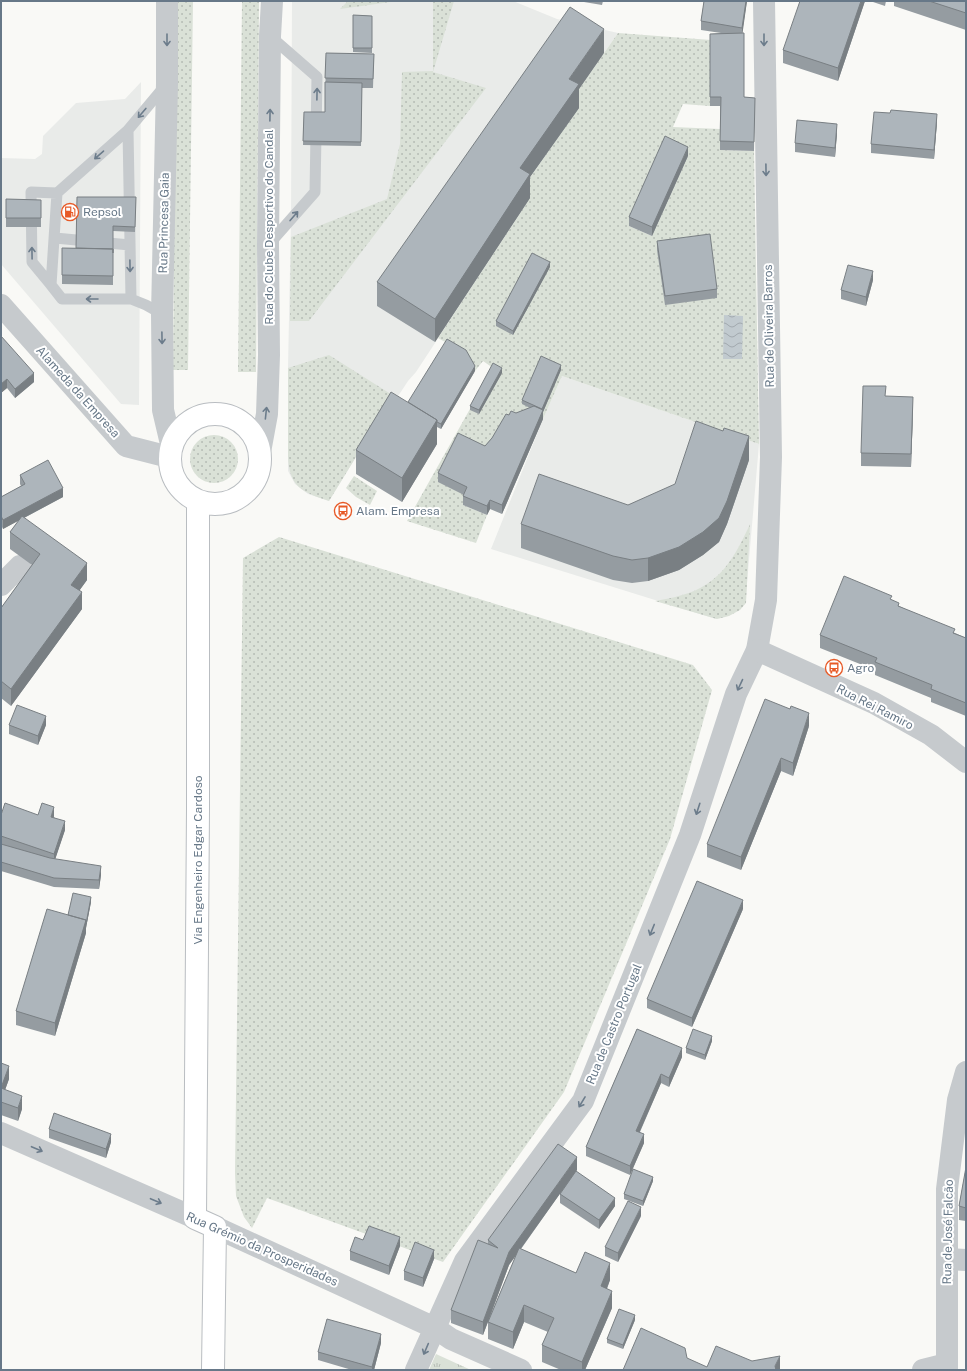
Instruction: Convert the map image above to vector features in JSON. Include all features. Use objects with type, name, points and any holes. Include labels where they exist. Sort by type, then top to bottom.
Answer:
[{"type":"main road","points":[[212,413],[224,414],[237,419],[248,427],[256,439],[260,452],[260,466],[256,479],[248,491],[238,500],[223,504],[210,504],[198,501],[186,494],[177,484],[171,471],[170,451],[178,431],[188,422],[200,415],[212,413]]},
{"type":"main road","name":"Via Engenheiro Edgar Cardoso","points":[[195,1218],[198,808],[198,501]]},
{"type":"main road","name":"Rua Grémio da Prosperidades","points":[[195,1218],[215,1227]]},
{"type":"main road","points":[[213,1370],[215,1227]]},
{"type":"street","name":"Rua Princesa Gaia","points":[[167,1],[167,83],[162,314],[163,410],[170,451]]},
{"type":"street","name":"Rua do Clube Desportivo do Candal","points":[[260,452],[267,414],[269,369],[268,245],[270,36],[272,1]]},
{"type":"street","name":"Rua de Oliveira Barros","points":[[757,650],[766,600],[771,419],[764,1]]},
{"type":"street","name":"Alameda da Empresa","points":[[1,305],[126,446],[170,451]]},
{"type":"street","points":[[1,585],[20,566]]},
{"type":"street","name":"Rua Rei Ramiro","points":[[757,650],[874,703],[931,735],[966,762]]},
{"type":"street","name":"Rua de Castro Portugal","points":[[416,1370],[465,1261],[583,1101],[690,835],[736,694],[757,650]]},
{"type":"street","name":"Rua de José Falcão","points":[[947,1367],[957,1259],[947,1189],[958,1100],[966,1072]]},
{"type":"street","name":"Rua Grémio da Prosperidades","points":[[1,1133],[195,1218]]},
{"type":"street","name":"Rua Grémio da Prosperidades","points":[[215,1227],[435,1328],[451,1339],[521,1370]]},
{"type":"street","points":[[923,1370],[947,1367]]},
{"type":"lane","points":[[268,245],[315,192],[317,77],[270,36]]},
{"type":"lane","points":[[162,314],[131,299],[62,299],[32,262],[31,192],[57,193],[128,130],[167,83]]},
{"type":"lane","points":[[128,130],[131,299]]},
{"type":"lane","points":[[51,285],[57,193]]},
{"type":"lane","points":[[55,238],[130,245]]},
{"type":"shaded area","points":[[292,1],[513,1],[557,19],[618,33],[569,103],[579,108],[520,192],[530,198],[416,372],[408,381],[370,439],[367,439],[329,501],[308,494],[295,484],[288,471]]},
{"type":"shaded area","name":"Repsol","points":[[141,82],[139,405],[121,404],[1,264],[1,158],[35,159],[42,154],[43,136],[76,103],[125,99]]},
{"type":"shaded area","points":[[562,376],[759,444],[746,595],[716,619],[491,549],[543,419]]},
{"type":"green space","points":[[176,1],[193,1],[188,370],[173,370]]},
{"type":"green space","points":[[242,1],[259,1],[256,372],[238,372]]},
{"type":"green space","points":[[348,1],[398,1],[340,9]]},
{"type":"green space","points":[[433,1],[454,1],[433,72],[486,88],[309,321],[290,321],[291,237],[387,199],[400,144],[402,72],[433,71]]},
{"type":"green space","points":[[618,33],[711,40],[710,106],[683,104],[673,127],[720,129],[720,150],[754,151],[759,444],[562,376],[543,419],[533,415],[467,496],[463,505],[487,515],[476,543],[407,521],[493,368],[483,361],[475,371],[466,354],[438,338],[530,198],[520,192],[578,108],[569,103]],"holes":[[[688,156],[652,236],[629,226]]]},
{"type":"green space","points":[[329,355],[397,398],[367,439],[329,501],[304,491],[294,481],[291,475],[288,456],[288,368]]},
{"type":"green space","points":[[214,435],[223,437],[231,442],[236,450],[238,459],[236,468],[231,476],[223,481],[214,483],[205,481],[197,476],[192,468],[190,459],[192,450],[197,442],[205,437]]},
{"type":"green space","points":[[354,476],[377,491],[370,505],[356,497],[346,488]]},
{"type":"green space","points":[[750,524],[746,603],[740,610],[729,616],[717,619],[655,601],[679,596],[695,590],[707,584],[716,577],[732,558]]},
{"type":"green space","points":[[279,537],[693,665],[712,690],[670,839],[564,1092],[443,1262],[267,1198],[252,1228],[244,1217],[236,1196],[235,1173],[243,558]]},
{"type":"green space","points":[[436,1354],[471,1370],[429,1370]]},
{"type":"water","points":[[724,315],[743,316],[742,359],[723,359]]},
{"type":"building","points":[[704,1],[746,1],[742,28],[701,21]]},
{"type":"building","points":[[800,1],[861,1],[838,68],[783,50]]},
{"type":"building","points":[[929,1],[966,1],[966,13]]},
{"type":"building","points":[[570,7],[604,29],[569,79],[579,84],[520,168],[530,174],[435,319],[377,282]]},
{"type":"building","points":[[353,15],[372,16],[372,48],[353,48]]},
{"type":"building","points":[[744,33],[744,97],[755,98],[754,142],[720,141],[721,97],[710,97],[710,34]]},
{"type":"building","points":[[326,53],[374,54],[373,79],[325,78]]},
{"type":"building","points":[[325,82],[362,83],[361,142],[303,141],[304,112],[325,112]]},
{"type":"building","points":[[891,110],[937,114],[934,150],[871,144],[874,112],[890,113]]},
{"type":"building","points":[[797,120],[837,124],[835,148],[795,143]]},
{"type":"building","points":[[665,136],[688,147],[652,227],[629,217]]},
{"type":"building","points":[[77,197],[136,197],[135,227],[113,226],[113,249],[76,248]]},
{"type":"building","points":[[6,199],[41,200],[41,218],[6,218]]},
{"type":"building","points":[[710,234],[717,289],[665,296],[657,241]]},
{"type":"building","points":[[62,248],[113,249],[113,276],[62,275]]},
{"type":"building","points":[[532,253],[550,262],[513,331],[496,321]]},
{"type":"building","points":[[848,265],[873,271],[866,297],[841,290]]},
{"type":"building","points":[[1,336],[34,373],[15,389],[7,379],[1,384]]},
{"type":"building","points":[[447,339],[466,350],[475,366],[441,424],[408,402]]},
{"type":"building","points":[[541,356],[561,365],[542,409],[522,400]]},
{"type":"building","points":[[493,363],[502,368],[479,410],[470,406]]},
{"type":"building","points":[[863,386],[886,386],[885,396],[913,397],[911,454],[861,453]]},
{"type":"building","points":[[391,392],[437,420],[402,478],[356,450]]},
{"type":"building","points":[[534,406],[543,410],[502,505],[490,500],[487,506],[463,496],[467,487],[438,473],[458,433],[485,446],[492,438],[506,414],[509,415],[511,411],[516,413]]},
{"type":"building","points":[[696,421],[723,431],[724,428],[749,436],[727,501],[719,518],[703,532],[679,547],[648,558],[632,560],[613,556],[521,524],[539,474],[628,505],[675,484]]},
{"type":"building","points":[[48,460],[63,488],[3,520],[1,516],[1,497],[25,484],[20,475]]},
{"type":"building","points":[[22,516],[87,563],[71,585],[82,592],[11,689],[1,681],[1,608],[40,554],[10,532]]},
{"type":"building","points":[[844,576],[892,596],[890,599],[899,603],[898,606],[955,629],[953,633],[966,638],[966,703],[931,689],[932,685],[875,662],[877,658],[820,635]]},
{"type":"building","points":[[765,699],[790,709],[791,706],[809,713],[793,763],[781,758],[741,857],[707,844]]},
{"type":"building","points":[[17,705],[46,716],[38,736],[9,725]]},
{"type":"building","points":[[5,803],[38,815],[42,803],[54,807],[51,817],[65,821],[54,854],[1,836],[1,815]]},
{"type":"building","points":[[1,844],[50,858],[101,866],[99,880],[54,878],[1,862]]},
{"type":"building","points":[[697,881],[743,900],[692,1018],[647,999]]},
{"type":"building","points":[[73,893],[91,897],[86,924],[86,920],[68,915]]},
{"type":"building","points":[[47,909],[86,920],[55,1023],[16,1011]]},
{"type":"building","points":[[637,1029],[682,1048],[669,1078],[661,1074],[636,1131],[644,1134],[630,1166],[586,1147]]},
{"type":"building","points":[[693,1029],[712,1036],[705,1055],[686,1048]]},
{"type":"building","points":[[1,1063],[9,1066],[1,1088]]},
{"type":"building","points":[[1,1088],[22,1096],[18,1108],[1,1102]]},
{"type":"building","points":[[54,1113],[111,1134],[106,1149],[49,1129]]},
{"type":"building","points":[[558,1144],[577,1157],[509,1252],[483,1322],[451,1310],[478,1240],[498,1248],[488,1240]]},
{"type":"building","points":[[966,1167],[966,1208],[959,1206]]},
{"type":"building","points":[[633,1169],[653,1177],[643,1201],[624,1194]]},
{"type":"building","points":[[576,1171],[615,1198],[599,1220],[560,1194]]},
{"type":"building","points":[[628,1201],[641,1207],[618,1253],[605,1247]]},
{"type":"building","points":[[369,1226],[400,1237],[389,1266],[350,1251],[355,1237],[363,1240]]},
{"type":"building","points":[[415,1242],[434,1250],[423,1278],[404,1271]]},
{"type":"building","points":[[519,1248],[576,1273],[585,1252],[610,1263],[601,1286],[612,1291],[582,1362],[542,1345],[554,1318],[524,1305],[513,1332],[488,1322]]},
{"type":"building","points":[[619,1309],[635,1315],[623,1345],[607,1339]]},
{"type":"building","points":[[327,1319],[381,1334],[372,1367],[318,1352]]},
{"type":"building","points":[[641,1328],[685,1348],[687,1358],[707,1367],[716,1346],[752,1361],[780,1356],[775,1366],[776,1370],[623,1370]]},
{"type":"place","name":"Repsol","points":[[70,212]]},
{"type":"place","name":"Alam. Empresa","points":[[343,511]]},
{"type":"place","name":"Agro","points":[[834,668]]}]
